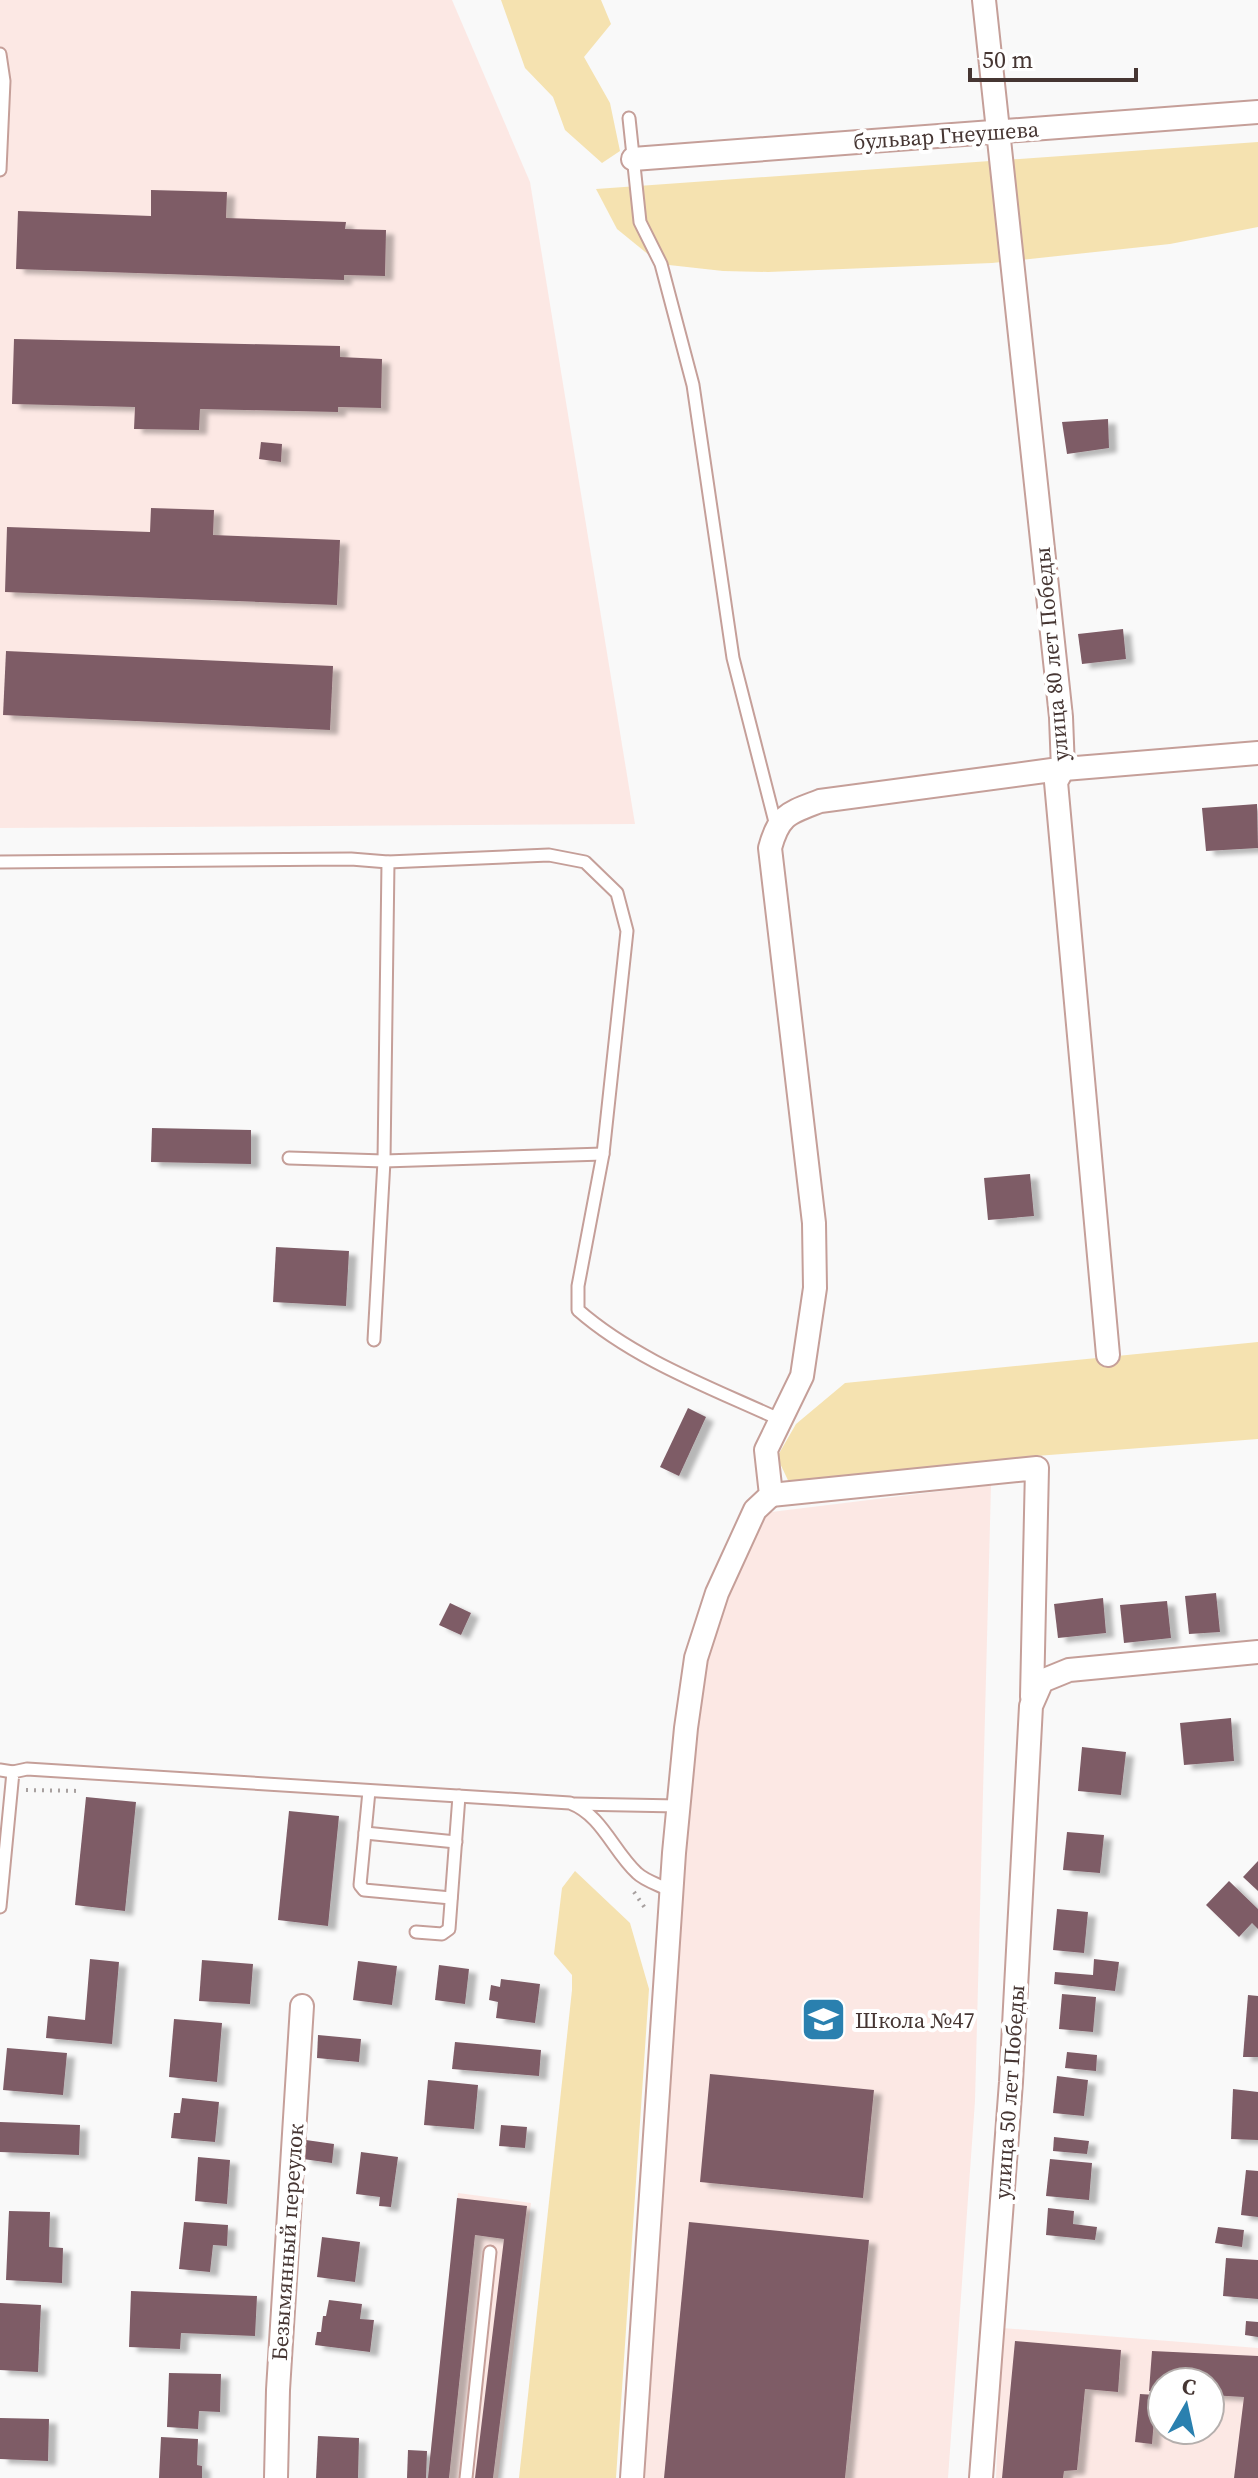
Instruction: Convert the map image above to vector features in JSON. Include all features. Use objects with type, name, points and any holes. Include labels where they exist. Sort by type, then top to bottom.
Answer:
[{"type":"street","name":"улица 80 лет Победы","points":[[984,0],[1059,701],[1063,769],[1056,782],[1108,1355]]},
{"type":"street","name":"бульвар Гнеушева","points":[[633,159],[1258,112]]},
{"type":"street","points":[[632,2478],[678,1806],[696,1658],[717,1593],[755,1510],[771,1495],[766,1450],[802,1376],[815,1288],[814,1223],[770,848],[776,826],[786,814],[820,801],[1063,769],[1258,753]]},
{"type":"street","name":"улица 50 лет Победы","points":[[771,1495],[1037,1468],[1031,1706],[1011,2082],[981,2478]]},
{"type":"street","points":[[1031,1706],[1042,1681],[1069,1670],[1258,1652]]},
{"type":"street","name":"Безымянный переулок","points":[[276,2478],[279,2375],[302,2006]]},
{"type":"lane","points":[[0,54],[4,81],[0,170]]},
{"type":"lane","points":[[629,118],[640,222],[661,264],[693,385],[733,658],[776,826]]},
{"type":"lane","points":[[0,862],[351,859],[388,862],[549,855],[585,862],[617,893],[627,931],[603,1154],[578,1286],[578,1310],[599,1328],[683,1375],[781,1420]]},
{"type":"lane","points":[[374,1340],[384,1161],[388,862]]},
{"type":"lane","points":[[289,1158],[384,1161],[603,1154]]},
{"type":"lane","points":[[0,1770],[13,1772],[27,1769],[570,1803],[678,1806]]},
{"type":"lane","points":[[0,1907],[13,1772]]},
{"type":"lane","points":[[369,1791],[360,1885],[364,1890],[451,1898]]},
{"type":"lane","points":[[416,1932],[442,1934],[449,1929],[459,1796]]},
{"type":"lane","points":[[570,1803],[581,1807],[594,1819],[638,1874],[672,1891]]},
{"type":"lane","points":[[365,1833],[456,1842]]},
{"type":"lane","points":[[466,2478],[490,2252]]},
{"type":"path","points":[[11,1790],[95,1792]]},
{"type":"path","points":[[627,1882],[651,1917]]},
{"type":"shaded area","points":[[0,0],[452,0],[530,182],[635,824],[0,828]]},
{"type":"shaded area","points":[[501,0],[601,0],[611,24],[584,57],[610,103],[620,151],[602,163],[565,130],[553,97],[525,68]]},
{"type":"shaded area","points":[[1258,142],[1258,227],[1170,244],[992,263],[768,272],[660,264],[617,229],[596,189]]},
{"type":"shaded area","points":[[1258,1342],[1258,1439],[1023,1457],[1000,1470],[794,1493],[777,1457],[796,1424],[845,1383]]},
{"type":"shaded area","name":"Школа №47","points":[[991,1485],[975,2101],[948,2478],[641,2478],[677,1940],[704,1657],[763,1513]]},
{"type":"shaded area","points":[[575,1871],[630,1923],[649,1989],[616,2478],[519,2478],[572,1990],[572,1975],[554,1954],[562,1888]]},
{"type":"shaded area","points":[[458,2193],[531,2203],[498,2478],[428,2478]]},
{"type":"shaded area","points":[[1002,2328],[1258,2348],[1258,2478],[996,2478]]},
{"type":"building","points":[[151,190],[227,192],[226,218],[346,222],[345,229],[386,230],[385,276],[344,275],[344,280],[16,269],[18,211],[151,216]]},
{"type":"building","points":[[14,339],[340,346],[340,357],[382,359],[381,408],[338,407],[338,412],[200,409],[199,430],[134,429],[135,407],[12,404]]},
{"type":"building","points":[[1108,419],[1109,448],[1067,454],[1062,422]]},
{"type":"building","points":[[261,442],[282,444],[281,462],[259,459]]},
{"type":"building","points":[[151,508],[214,510],[213,535],[340,540],[337,605],[5,592],[7,527],[150,532]]},
{"type":"building","points":[[1123,629],[1126,659],[1082,664],[1078,634]]},
{"type":"building","points":[[6,651],[333,666],[330,730],[3,715]]},
{"type":"building","points":[[1257,804],[1258,848],[1206,851],[1202,808]]},
{"type":"building","points":[[152,1128],[251,1130],[251,1164],[151,1162]]},
{"type":"building","points":[[1030,1174],[1034,1216],[988,1220],[984,1178]]},
{"type":"building","points":[[276,1247],[349,1251],[346,1306],[273,1302]]},
{"type":"building","points":[[688,1408],[706,1417],[679,1476],[660,1467]]},
{"type":"building","points":[[1216,1593],[1220,1632],[1189,1634],[1185,1596]]},
{"type":"building","points":[[1103,1598],[1106,1633],[1058,1638],[1054,1604]]},
{"type":"building","points":[[1167,1601],[1171,1638],[1124,1643],[1120,1605]]},
{"type":"building","points":[[450,1603],[471,1613],[461,1635],[439,1625]]},
{"type":"building","points":[[1231,1718],[1234,1761],[1184,1765],[1180,1723]]},
{"type":"building","points":[[1082,1747],[1126,1752],[1121,1795],[1078,1791]]},
{"type":"building","points":[[86,1797],[136,1802],[125,1911],[75,1905]]},
{"type":"building","points":[[289,1811],[339,1816],[328,1926],[278,1920]]},
{"type":"building","points":[[1067,1832],[1104,1835],[1100,1873],[1063,1870]]},
{"type":"building","points":[[1258,1861],[1258,1891],[1243,1877]]},
{"type":"building","points":[[1229,1881],[1258,1909],[1258,1929],[1252,1923],[1239,1937],[1206,1905]]},
{"type":"building","points":[[1057,1909],[1088,1912],[1084,1953],[1053,1950]]},
{"type":"building","points":[[90,1959],[119,1962],[112,2044],[46,2038],[48,2016],[85,2020]]},
{"type":"building","points":[[1094,1959],[1119,1962],[1115,1991],[1054,1984],[1055,1972],[1093,1975]]},
{"type":"building","points":[[202,1960],[253,1964],[250,2004],[199,2001]]},
{"type":"building","points":[[358,1961],[397,1966],[392,2005],[353,2000]]},
{"type":"building","points":[[439,1965],[469,1969],[465,2004],[435,2000]]},
{"type":"building","points":[[501,1979],[540,1984],[535,2023],[496,2018],[498,2002],[489,2000],[491,1985],[500,1987]]},
{"type":"building","points":[[1062,1994],[1096,1997],[1093,2032],[1059,2029]]},
{"type":"building","points":[[1248,1995],[1258,1996],[1258,2057],[1243,2057]]},
{"type":"building","points":[[174,2019],[222,2023],[217,2082],[169,2077]]},
{"type":"building","points":[[318,2035],[361,2039],[359,2062],[317,2058]]},
{"type":"building","points":[[455,2042],[541,2050],[539,2076],[452,2069]]},
{"type":"building","points":[[7,2048],[67,2053],[63,2095],[3,2090]]},
{"type":"building","points":[[1067,2052],[1097,2055],[1096,2071],[1065,2068]]},
{"type":"building","points":[[710,2074],[874,2090],[863,2198],[700,2182]]},
{"type":"building","points":[[1057,2076],[1088,2080],[1084,2116],[1053,2113]]},
{"type":"building","points":[[428,2080],[478,2085],[474,2129],[424,2125]]},
{"type":"building","points":[[1233,2089],[1258,2092],[1258,2140],[1231,2139]]},
{"type":"building","points":[[182,2098],[219,2102],[215,2142],[171,2138],[174,2113],[180,2113]]},
{"type":"building","points":[[0,2122],[80,2125],[79,2155],[0,2152]]},
{"type":"building","points":[[501,2125],[527,2127],[525,2148],[499,2146]]},
{"type":"building","points":[[1054,2137],[1089,2141],[1087,2154],[1053,2151]]},
{"type":"building","points":[[306,2140],[334,2144],[332,2163],[303,2159]]},
{"type":"building","points":[[361,2152],[398,2157],[391,2207],[379,2206],[380,2197],[356,2194]]},
{"type":"building","points":[[198,2157],[230,2160],[227,2204],[195,2201]]},
{"type":"building","points":[[1050,2159],[1092,2163],[1089,2200],[1046,2196]]},
{"type":"building","points":[[1246,2170],[1258,2171],[1258,2217],[1241,2215]]},
{"type":"building","points":[[457,2198],[527,2206],[493,2478],[475,2478],[504,2239],[475,2235],[449,2478],[428,2478]]},
{"type":"building","points":[[1048,2208],[1074,2211],[1073,2224],[1097,2227],[1095,2240],[1046,2235]]},
{"type":"building","points":[[9,2211],[50,2212],[49,2247],[63,2248],[62,2283],[6,2280]]},
{"type":"building","points":[[184,2222],[228,2225],[227,2246],[213,2245],[210,2272],[179,2269]]},
{"type":"building","points":[[689,2222],[869,2240],[845,2478],[664,2478]]},
{"type":"building","points":[[1218,2227],[1244,2230],[1242,2247],[1215,2243]]},
{"type":"building","points":[[322,2237],[360,2242],[355,2282],[317,2277]]},
{"type":"building","points":[[1226,2258],[1258,2260],[1258,2299],[1223,2296]]},
{"type":"building","points":[[131,2291],[257,2296],[255,2336],[181,2333],[180,2349],[129,2347]]},
{"type":"building","points":[[329,2300],[362,2304],[360,2319],[374,2320],[370,2352],[315,2345]]},
{"type":"building","points":[[0,2303],[41,2305],[38,2372],[0,2370]]},
{"type":"building","points":[[1246,2321],[1258,2322],[1258,2337],[1245,2335]]},
{"type":"building","points":[[1015,2341],[1121,2350],[1118,2392],[1085,2389],[1077,2470],[1064,2471],[1063,2478],[1002,2478]]},
{"type":"building","points":[[1152,2351],[1258,2356],[1258,2478],[1234,2478],[1244,2397],[1226,2396],[1226,2366],[1151,2366]]},
{"type":"building","points":[[169,2373],[221,2374],[220,2412],[199,2411],[198,2429],[167,2427]]},
{"type":"building","points":[[1140,2394],[1146,2394],[1146,2443],[1135,2442]]},
{"type":"building","points":[[0,2418],[49,2419],[48,2461],[0,2459]]},
{"type":"building","points":[[318,2436],[359,2438],[358,2478],[316,2478]]},
{"type":"building","points":[[161,2437],[198,2439],[197,2465],[202,2466],[202,2478],[159,2478]]},
{"type":"building","points":[[408,2450],[427,2451],[426,2478],[407,2478]]},
{"type":"place","name":"Школа №47","points":[[824,2020]]}]
